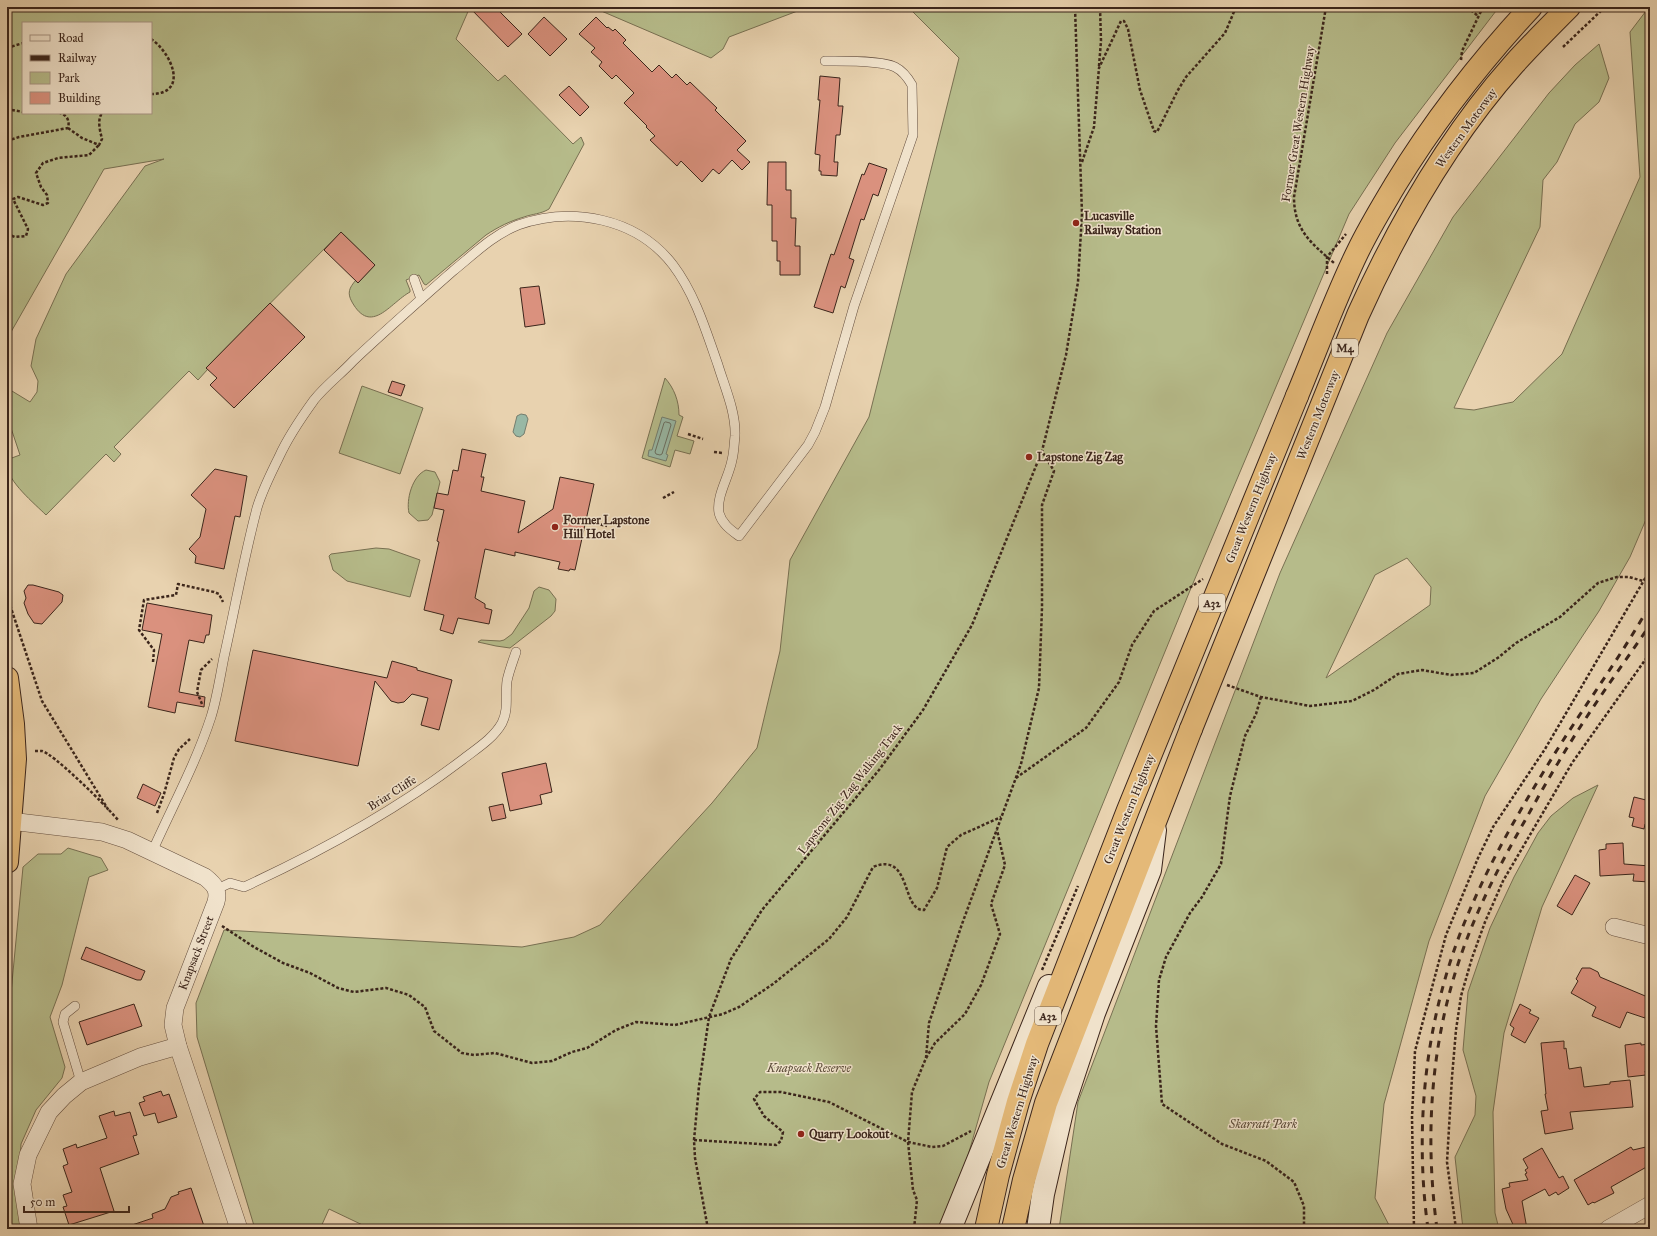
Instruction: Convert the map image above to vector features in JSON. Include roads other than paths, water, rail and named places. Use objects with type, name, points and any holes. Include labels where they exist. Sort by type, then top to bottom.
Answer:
[{"type":"highway","name":"M4","points":[[1297,396],[1358,250],[1383,206],[1428,133],[1454,97],[1497,44],[1531,7]]},
{"type":"highway","name":"Western Motorway","points":[[1191,729],[1358,315],[1388,252],[1418,198],[1466,125],[1513,64],[1569,7]]},
{"type":"highway","name":"Great Western Highway","points":[[986,1229],[998,1175],[1018,1102],[1040,1036],[1128,810],[1297,396]]},
{"type":"highway","points":[[7,678],[13,724],[14,752],[14,788],[8,821],[7,862]]},
{"type":"highway","name":"A32","points":[[1013,1229],[1024,1180],[1046,1102],[1191,729]]},
{"type":"main road","points":[[950,1229],[1023,1047],[1106,849],[1128,810]]},
{"type":"main road","points":[[1038,1229],[1043,1194],[1063,1106],[1094,1014],[1150,870],[1156,819]]},
{"type":"street","points":[[8,821],[102,832],[127,840],[205,877],[217,889]]},
{"type":"street","name":"Knapsack Street","points":[[217,889],[218,896],[216,902],[175,1008],[173,1025],[178,1046],[239,1229]]},
{"type":"street","points":[[1614,927],[1650,936]]},
{"type":"street","points":[[29,1229],[22,1184],[28,1155],[49,1112],[64,1096],[81,1082],[140,1057],[178,1046]]},
{"type":"street","points":[[1608,1229],[1650,1205]]},
{"type":"lane","points":[[152,852],[196,757],[210,718],[258,505],[280,456],[296,427],[316,398],[390,325],[497,235],[531,221],[562,216],[592,218],[623,227],[652,244],[668,258],[684,281],[698,310],[729,398],[734,420],[735,434],[732,462],[719,502],[719,510],[723,522],[730,530],[739,536],[808,445],[815,432],[825,407],[854,306],[913,135],[912,85],[903,72],[888,65],[848,61],[824,61]]},
{"type":"lane","points":[[414,279],[421,299]]},
{"type":"lane","name":"Briar Cliffe","points":[[217,889],[230,883],[244,887],[291,866],[406,800],[441,776],[493,736],[502,723],[507,708],[507,682],[516,652]]},
{"type":"lane","points":[[75,1006],[65,1014],[63,1022],[81,1082]]},
{"type":"water","points":[[521,414],[526,415],[528,419],[524,434],[520,437],[516,436],[513,432],[517,416]]},
{"type":"water","points":[[662,417],[676,421],[666,454],[668,455],[666,461],[648,456],[649,450],[652,450]]},
{"type":"railway","points":[[1428,1229],[1422,1146],[1423,1105],[1434,1023],[1444,982],[1457,943],[1472,905],[1499,848],[1541,776],[1627,644],[1650,605]]},
{"type":"railway","points":[[1437,1229],[1431,1162],[1432,1095],[1441,1029],[1458,964],[1480,907],[1498,870],[1546,783],[1591,710],[1650,625]]},
{"type":"place","name":"Lucasville Railway Station","points":[[1076,223]]},
{"type":"place","name":"Lapstone Zig Zag","points":[[1029,457]]},
{"type":"place","name":"Former Lapstone Hill Hotel","points":[[555,527]]},
{"type":"place","name":"Quarry Lookout","points":[[801,1134]]},
{"type":"park label","name":"Knapsack Reserve","points":[[809,1068]]},
{"type":"park label","name":"Skarratt Park","points":[[1263,1124]]}]
